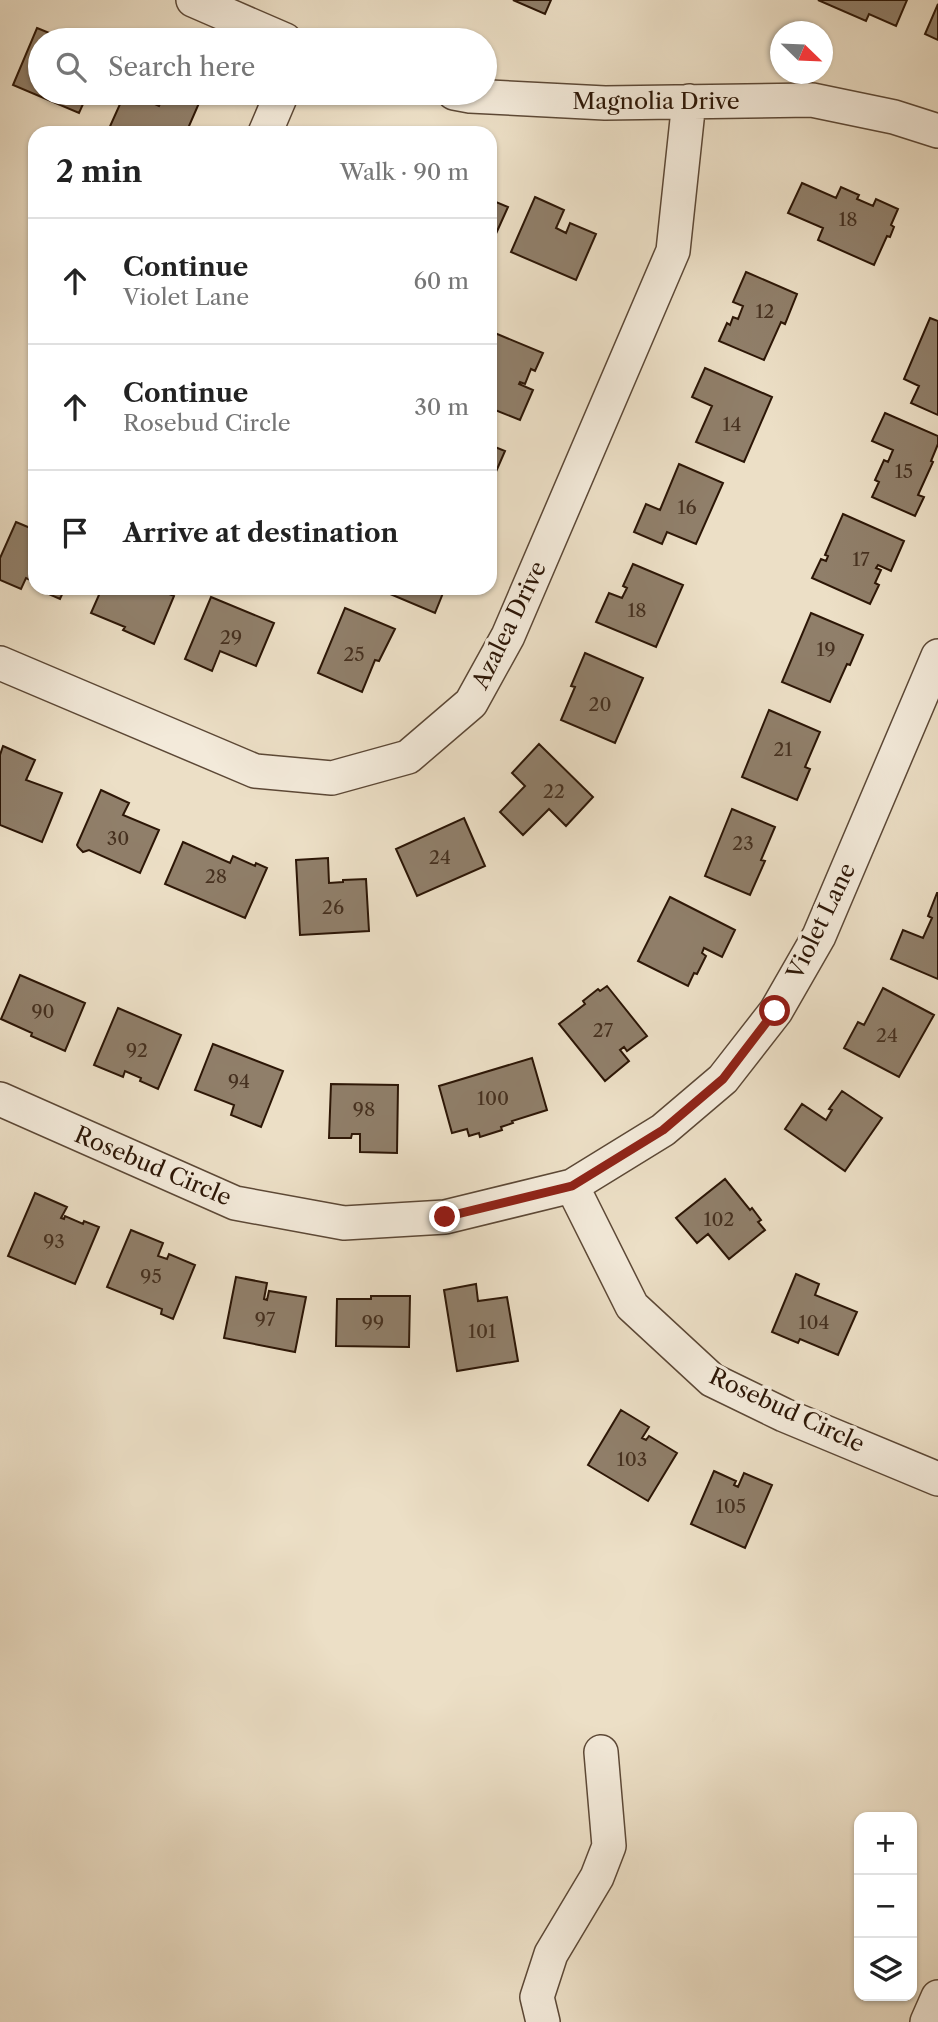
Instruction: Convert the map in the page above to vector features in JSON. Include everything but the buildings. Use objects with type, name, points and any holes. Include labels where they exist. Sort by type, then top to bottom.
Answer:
[{"type":"street","points":[[193,0],[257,28]]},
{"type":"street","name":"Magnolia Drive","points":[[497,97],[605,103],[812,100],[894,117],[938,131]]},
{"type":"street","name":"Azalea Drive","points":[[0,663],[255,771],[332,778],[408,757],[471,703],[514,623],[673,251],[689,101]]},
{"type":"street","points":[[268,126],[277,105]]},
{"type":"street","name":"Violet Lane","points":[[572,1186],[663,1130],[723,1079],[775,1011],[819,936],[938,656]]},
{"type":"street","name":"Rosebud Circle","points":[[0,1099],[234,1203],[344,1223],[445,1217],[572,1186],[632,1306],[712,1380],[785,1415],[938,1479]]},
{"type":"street","points":[[543,2022],[537,1997],[551,1954],[597,1877],[608,1846],[601,1752]]},
{"type":"street","points":[[928,2022],[938,1997]]},
{"type":"route","points":[[445,1217],[572,1186],[663,1130],[723,1079],[775,1011]]}]
